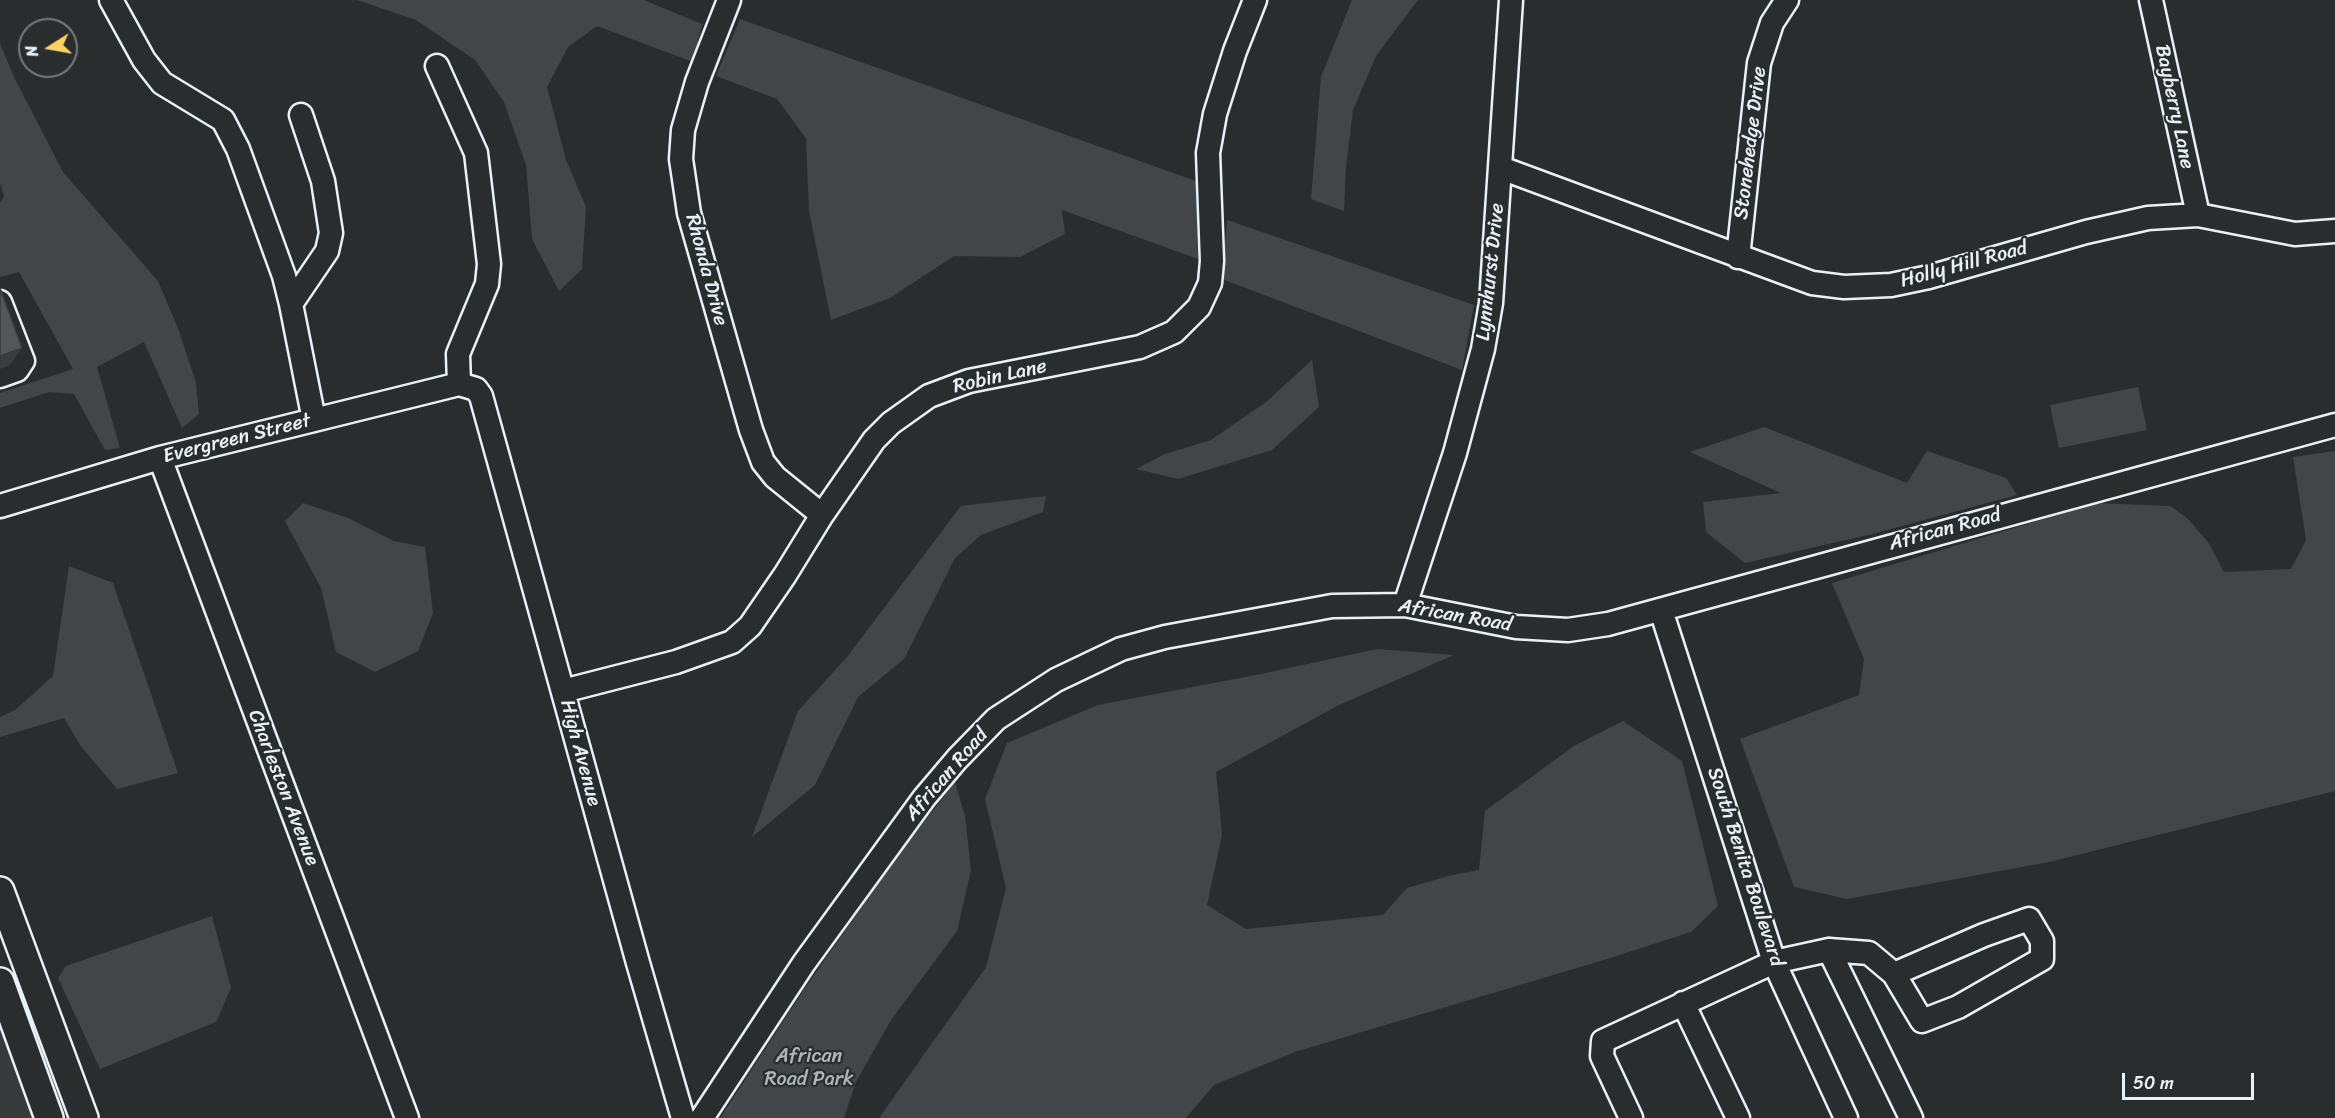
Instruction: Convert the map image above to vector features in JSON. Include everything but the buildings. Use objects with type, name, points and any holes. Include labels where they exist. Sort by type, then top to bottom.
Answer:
[{"type":"main road","points":[[0,891],[84,1118]]},
{"type":"main road","points":[[0,982],[49,1118]]},
{"type":"street","points":[[111,0],[144,60],[162,83],[223,120],[238,149],[284,276],[314,420]]},
{"type":"street","name":"Rhonda Drive","points":[[729,0],[697,82],[683,130],[681,159],[689,213],[750,430],[763,462],[775,477],[822,515]]},
{"type":"street","name":"Robin Lane","points":[[563,691],[676,662],[732,642],[750,626],[874,440],[891,423],[929,396],[969,381],[1140,347],[1174,332],[1199,307],[1210,284],[1212,261],[1208,153],[1215,114],[1235,51],[1255,0]]},
{"type":"street","name":"Lynnhurst Drive","points":[[1405,605],[1455,453],[1483,349],[1491,303],[1511,0]]},
{"type":"street","name":"Stonehedge Drive","points":[[1738,256],[1759,63],[1772,23],[1787,0]]},
{"type":"street","name":"Bayberry Lane","points":[[2151,0],[2198,215]]},
{"type":"street","points":[[436,66],[476,153],[489,264],[487,284],[459,354],[468,386]]},
{"type":"street","points":[[291,304],[327,251],[331,233],[322,181],[301,115]]},
{"type":"street","name":"Holly Hill Road","points":[[1501,168],[1812,283],[1844,287],[1891,285],[1929,277],[2086,232],[2148,218],[2198,215],[2295,234],[2335,231]]},
{"type":"street","points":[[0,302],[23,361],[17,370],[0,376]]},
{"type":"street","name":"Evergreen Street","points":[[0,506],[160,458],[314,420],[468,386]]},
{"type":"street","name":"High Avenue","points":[[468,386],[481,396],[683,1118]]},
{"type":"street","name":"African Road","points":[[702,1118],[804,963],[924,798],[957,759],[996,719],[1056,680],[1120,650],[1165,637],[1332,606],[1405,605],[1516,627],[1568,630],[1608,624],[1888,545],[2335,425]]},
{"type":"street","name":"Charleston Avenue","points":[[160,458],[407,1118]]},
{"type":"street","name":"South Benita Boulevard","points":[[1661,610],[1774,962],[1846,1118]]},
{"type":"street","points":[[1631,1118],[1602,1056],[1603,1041],[1774,962],[1829,950],[1869,953],[1894,974],[1922,1021],[1958,1007],[2042,958],[2042,941],[2029,919],[1984,935],[1894,974]]},
{"type":"street","points":[[1829,950],[1911,1118]]},
{"type":"street","points":[[1683,1003],[1738,1118]]},
{"type":"shaded area","points":[[0,982],[49,1118],[0,1118]]},
{"type":"green space","points":[[357,0],[644,0],[702,24],[693,62],[597,26],[568,47],[547,87],[566,160],[586,207],[582,269],[559,291],[532,239],[526,165],[504,102],[475,60],[416,20]]},
{"type":"green space","points":[[1352,0],[1418,0],[1376,56],[1353,110],[1346,167],[1344,211],[1311,199],[1321,77]]},
{"type":"green space","points":[[740,19],[1196,181],[1198,259],[1062,210],[1065,234],[1020,257],[954,256],[890,298],[831,320],[809,211],[806,138],[777,99],[716,76]]},
{"type":"green space","points":[[0,43],[14,77],[63,172],[158,281],[179,331],[196,383],[199,414],[182,428],[144,342],[97,367],[120,448],[105,450],[74,394],[49,392],[0,408],[0,393],[73,369],[19,272],[0,277],[0,203],[4,196],[0,182]]},
{"type":"green space","points":[[1227,220],[1474,305],[1462,370],[1222,279]]},
{"type":"green space","points":[[1312,360],[1319,407],[1272,450],[1178,479],[1136,469],[1165,454],[1211,440],[1266,402]]},
{"type":"green space","points":[[2138,387],[2147,430],[2059,448],[2050,405]]},
{"type":"green space","points":[[1764,427],[1907,483],[1927,451],[2006,478],[2017,495],[1872,534],[1745,563],[1706,532],[1703,502],[1781,493],[1690,452]]},
{"type":"green space","points":[[2335,451],[2335,791],[2049,862],[1847,899],[1794,887],[1740,739],[1859,695],[1864,659],[1832,583],[2097,503],[2170,506],[2187,518],[2208,542],[2224,572],[2291,569],[2306,540],[2293,457]]},
{"type":"green space","points":[[1046,496],[1043,512],[981,535],[955,558],[904,659],[858,697],[815,785],[752,837],[798,711],[847,657],[961,506]]},
{"type":"green space","points":[[303,503],[348,518],[394,541],[425,547],[433,613],[418,651],[375,672],[336,652],[321,588],[285,521]]},
{"type":"green space","points":[[69,566],[113,583],[178,773],[117,789],[80,745],[64,718],[0,737],[0,717],[15,710],[53,676]]},
{"type":"green space","points":[[1377,649],[1454,655],[1339,705],[1216,772],[1222,835],[1207,905],[1246,929],[1383,915],[1407,888],[1479,870],[1485,811],[1574,746],[1623,721],[1682,761],[1718,906],[1691,932],[1295,1052],[1214,1085],[1186,1118],[879,1118],[986,967],[1006,888],[985,799],[1007,743],[1098,705]]},
{"type":"green space","name":"African Road Park","points":[[955,782],[965,816],[971,870],[957,931],[891,1020],[856,1082],[844,1118],[720,1118],[805,988],[893,862]]},
{"type":"green space","points":[[212,916],[231,988],[216,1022],[100,1069],[58,978],[66,966]]}]
